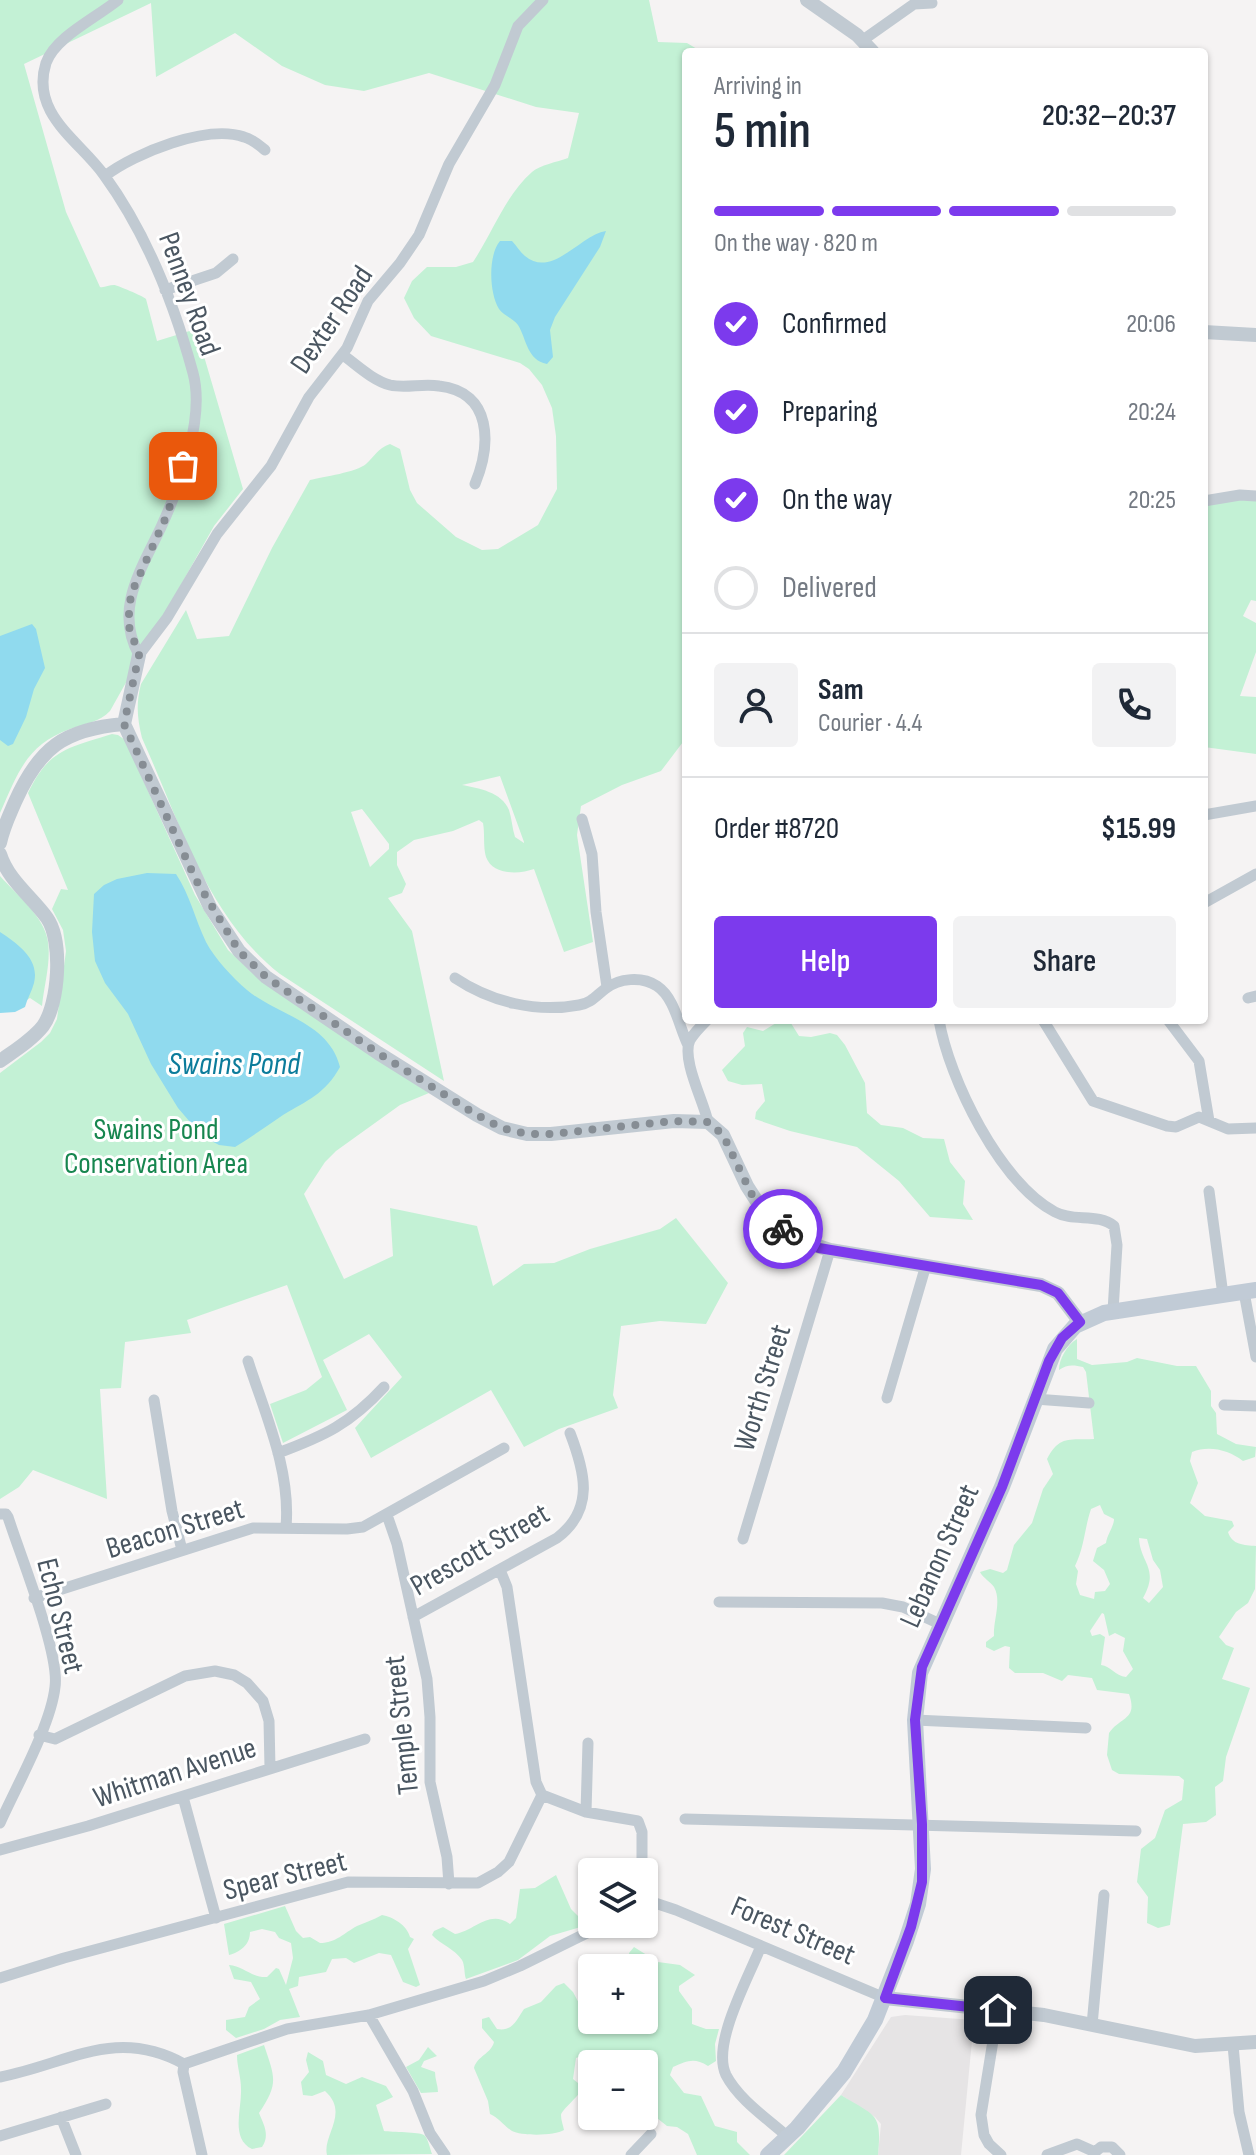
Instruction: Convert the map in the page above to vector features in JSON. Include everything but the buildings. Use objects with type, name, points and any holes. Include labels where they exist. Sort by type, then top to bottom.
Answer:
[{"type":"main road","points":[[1080,1322],[1113,1311],[1250,1291]]},
{"type":"main road","name":"Lebanon Street","points":[[768,2155],[788,2137],[844,2072],[885,1998],[911,1927],[923,1869],[915,1720],[920,1673],[1002,1487],[1055,1349],[1080,1322]]},
{"type":"street","name":"Penney Road","points":[[118,0],[54,48],[44,73],[46,98],[55,121],[105,176],[147,243],[194,376],[197,416],[167,515],[131,594],[128,624],[139,655]]},
{"type":"street","name":"Dexter Road","points":[[139,655],[167,618],[217,534],[271,466],[309,397],[343,355],[368,301],[419,235],[449,164],[495,85],[518,26],[543,0]]},
{"type":"street","points":[[807,0],[868,46],[914,4],[932,3]]},
{"type":"street","points":[[105,176],[141,154],[210,134],[241,136],[265,150]]},
{"type":"street","points":[[165,290],[216,273],[233,259]]},
{"type":"street","points":[[1208,332],[1256,335]]},
{"type":"street","points":[[343,355],[380,381],[401,387],[441,386],[468,398],[479,413],[486,435],[484,462],[475,484]]},
{"type":"street","points":[[1208,500],[1256,496]]},
{"type":"street","points":[[139,655],[124,724],[210,907],[239,951],[266,977],[390,1060],[502,1128],[527,1134],[551,1134],[674,1121],[708,1122]]},
{"type":"street","points":[[0,843],[26,777],[50,747],[79,734],[124,724]]},
{"type":"street","points":[[1208,814],[1256,806]]},
{"type":"street","points":[[582,819],[592,854],[596,912],[607,987]]},
{"type":"street","points":[[0,854],[8,873],[50,923],[57,954],[53,998],[46,1021],[20,1047],[0,1061]]},
{"type":"street","points":[[1208,901],[1256,874]]},
{"type":"street","points":[[455,978],[491,998],[519,1005],[580,1005],[591,1001],[607,987],[640,979],[656,984],[674,1008],[688,1045],[690,1063],[708,1122],[723,1135],[747,1186],[765,1214],[802,1241],[830,1250],[1046,1287],[1063,1298],[1080,1322]]},
{"type":"street","points":[[688,1045],[704,1024]]},
{"type":"street","points":[[940,1024],[958,1083],[993,1147],[1016,1178],[1053,1211],[1070,1218],[1110,1223],[1115,1228],[1117,1245],[1113,1311]]},
{"type":"street","points":[[1045,1024],[1093,1101],[1167,1126],[1181,1126],[1199,1117],[1228,1129],[1256,1128]]},
{"type":"street","points":[[1171,1024],[1199,1061],[1209,1121]]},
{"type":"street","points":[[1209,1191],[1223,1295]]},
{"type":"street","name":"Worth Street","points":[[743,1539],[830,1250]]},
{"type":"street","points":[[887,1398],[926,1265]]},
{"type":"street","points":[[1250,1291],[1256,1357]]},
{"type":"street","points":[[248,1361],[278,1453],[285,1493],[286,1527]]},
{"type":"street","points":[[278,1453],[343,1425],[365,1408],[384,1387]]},
{"type":"street","points":[[1035,1399],[1089,1403]]},
{"type":"street","points":[[154,1400],[172,1511],[182,1550]]},
{"type":"street","points":[[1224,1405],[1256,1406]]},
{"type":"street","name":"Prescott Street","points":[[413,1617],[557,1538],[577,1517],[582,1499],[583,1471],[570,1433]]},
{"type":"street","name":"Beacon Street","points":[[34,1598],[253,1528],[363,1527],[504,1448]]},
{"type":"street","name":"Temple Street","points":[[387,1515],[397,1544],[427,1679],[430,1782],[447,1857],[449,1884]]},
{"type":"street","name":"Echo Street","points":[[0,1823],[39,1735],[53,1698],[56,1679],[34,1598],[4,1516]]},
{"type":"street","points":[[500,1570],[507,1587],[536,1782],[542,1795],[586,1812],[633,1818],[640,1822],[642,1858]]},
{"type":"street","points":[[719,1602],[882,1603],[903,1607],[940,1624]]},
{"type":"street","points":[[39,1735],[57,1738],[185,1676],[215,1671],[234,1675],[247,1683],[263,1701],[269,1721],[270,1768]]},
{"type":"street","points":[[915,1720],[1086,1728]]},
{"type":"street","name":"Whitman Avenue","points":[[0,1850],[183,1797],[365,1739]]},
{"type":"street","points":[[586,1812],[588,1743]]},
{"type":"street","name":"Spear Street","points":[[0,1978],[348,1882],[478,1883],[505,1866],[542,1795]]},
{"type":"street","points":[[183,1797],[216,1918]]},
{"type":"street","points":[[685,1819],[1136,1831]]},
{"type":"street","points":[[1092,2025],[1104,1895]]},
{"type":"street","name":"Forest Street","points":[[658,1904],[885,1998],[1046,2016],[1182,2044],[1256,2042]]},
{"type":"street","points":[[0,2077],[88,2052],[133,2046],[184,2064],[287,2029],[369,2015],[502,1974],[578,1937]]},
{"type":"street","points":[[761,1946],[724,2040],[723,2064],[727,2077],[739,2092],[788,2137]]},
{"type":"street","points":[[998,2010],[981,2115],[984,2135],[1001,2155]]},
{"type":"street","points":[[369,2015],[412,2088],[430,2133],[445,2155]]},
{"type":"street","points":[[1233,2045],[1239,2112],[1249,2155]]},
{"type":"street","points":[[184,2064],[183,2072],[202,2155]]},
{"type":"street","points":[[0,2136],[106,2104]]},
{"type":"street","points":[[61,2117],[76,2155]]},
{"type":"street","points":[[631,2155],[651,2134]]},
{"type":"street","points":[[1047,2155],[1077,2144],[1094,2153],[1101,2147],[1112,2147],[1120,2155]]},
{"type":"shaded area","points":[[905,2015],[974,2020],[961,2155],[878,2155],[881,2124],[841,2095],[891,2017]]},
{"type":"green space","points":[[0,0],[649,0],[658,42],[687,43],[695,48],[682,48],[682,743],[661,771],[622,785],[581,806],[577,835],[593,942],[564,952],[534,869],[507,872],[494,868],[486,857],[483,823],[479,820],[453,831],[414,840],[397,852],[397,865],[406,884],[402,893],[388,898],[412,931],[444,1081],[280,974],[233,925],[214,896],[183,834],[142,738],[138,711],[141,684],[186,610],[197,639],[229,636],[310,480],[362,467],[390,444],[400,449],[410,490],[417,503],[456,537],[482,550],[498,549],[538,525],[557,489],[552,408],[542,385],[520,363],[431,336],[414,318],[404,298],[412,281],[427,267],[456,267],[473,262],[507,203],[532,172],[568,158],[579,113],[536,107],[429,73],[364,91],[325,85],[282,66],[235,33],[156,77],[151,3],[24,64],[66,212],[100,287],[116,285],[146,299],[157,341],[196,329],[243,489],[214,526],[110,711],[97,720],[43,743],[18,773],[0,813]],"holes":[[[500,776],[524,842],[515,837],[509,810],[501,799],[489,792],[462,785]],[[362,809],[389,844],[389,849],[370,867],[351,812]]]},
{"type":"green space","points":[[1256,499],[1256,601],[1251,600],[1243,616],[1256,623],[1256,652],[1240,696],[1256,697],[1256,754],[1208,748],[1208,504]]},
{"type":"green space","name":"Swains Pond Conservation Area","points":[[112,734],[125,740],[195,895],[228,950],[262,982],[429,1093],[400,1105],[336,1151],[304,1194],[344,1279],[393,1256],[390,1208],[477,1226],[493,1286],[524,1264],[554,1263],[660,1229],[676,1218],[728,1283],[706,1324],[660,1321],[621,1326],[613,1395],[618,1408],[559,1429],[524,1447],[491,1390],[371,1458],[355,1428],[402,1377],[369,1334],[323,1360],[347,1410],[283,1443],[270,1404],[306,1390],[322,1377],[287,1285],[187,1320],[191,1333],[125,1342],[121,1388],[100,1389],[107,1499],[33,1470],[19,1487],[0,1499],[0,1073],[50,1033],[57,1019],[66,951],[63,930],[52,909],[61,889],[68,890],[28,793],[44,767],[61,752]]},
{"type":"green space","points":[[0,876],[29,906],[46,933],[49,958],[42,1006],[30,998],[14,1008],[0,1009]]},
{"type":"green space","points":[[774,1024],[792,1024],[799,1036],[837,1035],[865,1083],[867,1113],[881,1125],[903,1128],[923,1138],[944,1139],[950,1162],[965,1181],[963,1204],[973,1220],[930,1217],[899,1181],[857,1147],[755,1119],[756,1112],[765,1101],[762,1084],[742,1085],[728,1081],[722,1070],[745,1046],[743,1033],[747,1027],[763,1031]]},
{"type":"green space","points":[[1077,1339],[1077,1359],[1092,1365],[1127,1362],[1137,1358],[1177,1366],[1196,1366],[1211,1391],[1217,1434],[1236,1444],[1256,1447],[1255,1457],[1243,1461],[1225,1451],[1212,1449],[1192,1452],[1190,1461],[1198,1483],[1190,1503],[1205,1516],[1232,1521],[1234,1526],[1228,1532],[1232,1540],[1256,1546],[1255,1589],[1248,1603],[1236,1612],[1219,1637],[1234,1648],[1222,1679],[1250,1688],[1226,1757],[1223,1781],[1215,1787],[1216,1815],[1206,1822],[1183,1824],[1170,1925],[1158,1928],[1147,1923],[1148,1897],[1137,1882],[1141,1849],[1155,1838],[1165,1810],[1182,1800],[1184,1780],[1179,1776],[1119,1774],[1112,1770],[1107,1755],[1109,1733],[1130,1713],[1129,1694],[1097,1690],[1092,1678],[1068,1675],[1062,1681],[1043,1673],[1015,1673],[1009,1668],[1010,1647],[994,1651],[986,1647],[986,1642],[994,1636],[997,1598],[994,1587],[980,1572],[990,1569],[1003,1573],[1007,1570],[1014,1545],[1032,1523],[1043,1489],[1053,1474],[1047,1459],[1051,1451],[1066,1440],[1094,1439],[1086,1372],[1083,1367],[1074,1365],[1059,1370],[1062,1357]],"holes":[[[1100,1505],[1104,1514],[1114,1522],[1106,1543],[1097,1548],[1093,1561],[1104,1570],[1110,1584],[1105,1591],[1095,1592],[1094,1599],[1080,1595],[1075,1566],[1091,1509]],[[1139,1538],[1147,1539],[1153,1560],[1160,1570],[1163,1587],[1149,1603],[1143,1598],[1150,1579]],[[1102,1613],[1109,1636],[1115,1633],[1125,1638],[1123,1651],[1133,1669],[1126,1677],[1101,1665],[1105,1637],[1100,1634],[1092,1636],[1090,1631]]]},
{"type":"green space","points":[[556,1875],[571,1909],[578,1916],[578,1928],[550,1936],[518,1960],[466,1979],[459,1956],[432,1935],[434,1931],[443,1927],[455,1934],[496,1919],[510,1924],[516,1918],[520,1889],[535,1888]]},
{"type":"green space","points":[[285,1906],[296,1931],[303,1938],[310,1937],[320,1943],[335,1939],[382,1915],[395,1920],[414,1939],[408,1949],[420,1985],[416,1987],[403,1982],[391,1955],[379,1953],[354,1963],[346,1958],[332,1959],[326,1972],[299,1977],[298,1986],[289,1989],[300,2017],[280,2020],[236,2038],[226,2030],[226,2020],[245,2017],[249,2007],[260,1999],[251,1982],[234,1979],[229,1965],[262,1977],[279,1969],[286,1985],[293,1958],[291,1943],[279,1938],[275,1932],[262,1929],[250,1932],[244,1947],[229,1955],[224,1924]]},
{"type":"green space","points":[[634,1947],[645,1954],[629,1954]]},
{"type":"green space","points":[[658,1962],[680,1965],[695,1975],[679,1986],[679,1991],[692,2009],[692,2024],[719,2029],[715,2044],[716,2061],[708,2066],[687,2062],[673,2067],[670,2075],[684,2093],[701,2096],[715,2126],[737,2132],[737,2142],[750,2155],[697,2155],[688,2134],[658,2119],[658,2050],[578,2050],[573,2079],[578,2083],[578,2095],[562,2113],[564,2130],[560,2132],[538,2135],[516,2133],[490,2114],[474,2068],[494,2042],[482,2028],[482,2019],[489,2017],[497,2029],[507,2029],[524,2009],[541,2002],[556,1986],[564,1983],[578,2001],[578,2034],[658,2034]]},
{"type":"green space","points":[[264,2045],[273,2080],[270,2094],[259,2113],[266,2138],[262,2147],[252,2149],[245,2144],[239,2130],[241,2089],[237,2055]]},
{"type":"green space","points":[[428,2047],[437,2056],[424,2061],[421,2067],[435,2072],[438,2092],[421,2093],[406,2067],[419,2060]]},
{"type":"green space","points":[[308,2052],[323,2061],[326,2075],[346,2084],[362,2077],[386,2086],[393,2097],[376,2105],[384,2131],[424,2135],[432,2154],[327,2155],[335,2108],[325,2091],[312,2096],[303,2095],[301,2082],[309,2072]]},
{"type":"green space","points":[[841,2095],[874,2117],[879,2131],[878,2155],[784,2155]]},
{"type":"water","points":[[606,231],[600,247],[555,317],[550,330],[553,357],[547,364],[540,362],[531,354],[518,325],[501,311],[496,302],[491,274],[496,247],[500,241],[512,241],[525,256],[535,262],[545,262]]},
{"type":"water","points":[[32,624],[36,629],[45,668],[34,689],[26,717],[13,744],[8,746],[0,740],[0,636]]},
{"type":"water","name":"Swains Pond","points":[[147,873],[176,874],[206,942],[224,968],[259,999],[314,1029],[334,1052],[340,1067],[315,1096],[235,1147],[219,1145],[202,1136],[178,1108],[151,1064],[128,1014],[105,983],[95,961],[92,932],[94,894],[117,879]]},
{"type":"water","points":[[0,932],[26,953],[34,967],[34,983],[25,1007],[15,1012],[0,1013]]},
{"type":"way so far","points":[[183,466],[167,515],[135,582],[128,607],[128,624],[139,655],[124,724],[196,880],[239,951],[266,977],[378,1053],[502,1128],[527,1134],[551,1134],[674,1121],[708,1122],[723,1135],[753,1197],[765,1214],[783,1229]]},
{"type":"route","points":[[783,1229],[819,1248],[1041,1285],[1058,1293],[1080,1322],[1062,1338],[1049,1361],[1002,1487],[924,1660],[916,1696],[922,1882],[911,1927],[885,1998],[998,2010]]}]
